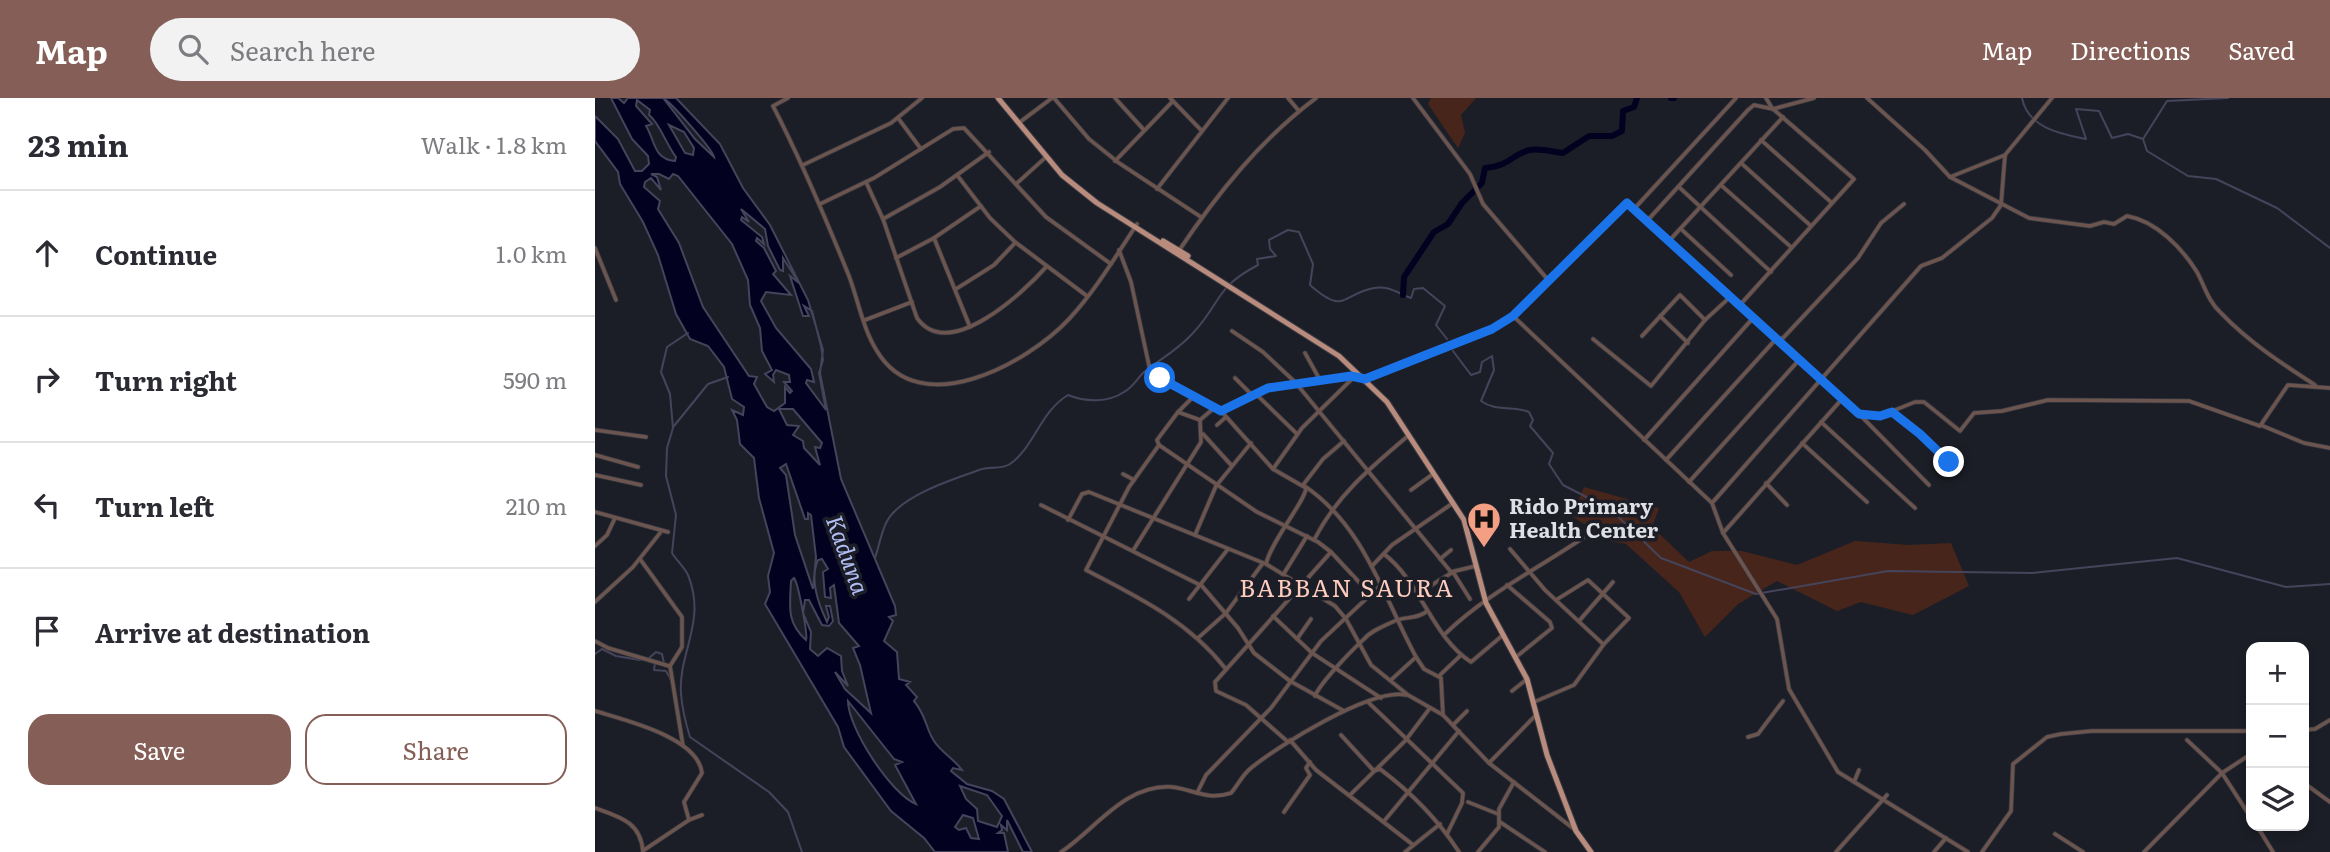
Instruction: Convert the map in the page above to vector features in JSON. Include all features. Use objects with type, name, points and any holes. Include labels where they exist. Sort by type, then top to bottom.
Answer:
[{"type":"main road","points":[[1000,98],[1047,157],[1088,192],[1178,252],[1334,349],[1356,367],[1387,402],[1454,502],[1469,533],[1486,603],[1527,679],[1547,755],[1576,831],[1591,852]]},
{"type":"street","points":[[788,98],[773,106],[803,165],[876,350],[898,372],[927,385],[946,387],[972,379],[1030,351],[1068,320],[1111,264],[1136,225]]},
{"type":"street","points":[[803,165],[860,140],[898,118],[922,98]]},
{"type":"street","points":[[1019,122],[1053,98],[1089,139],[1115,161],[1202,217]]},
{"type":"street","points":[[1115,98],[1144,130]]},
{"type":"street","points":[[1157,189],[1228,98]]},
{"type":"street","points":[[1289,98],[1299,111]]},
{"type":"street","points":[[1178,252],[1202,217],[1269,137],[1316,98]]},
{"type":"street","points":[[1413,98],[1470,174],[1483,204],[1549,281]]},
{"type":"street","points":[[1634,209],[1736,98]]},
{"type":"street","points":[[1766,98],[1773,110]]},
{"type":"street","points":[[1773,110],[1814,98]]},
{"type":"street","points":[[1867,98],[1950,177],[2029,218],[2090,226],[2104,222],[2114,224],[2127,216],[2140,219],[2171,239],[2196,272],[2210,301],[2220,313],[2260,350],[2316,386]]},
{"type":"street","points":[[1950,177],[2005,155],[2052,98]]},
{"type":"street","points":[[1115,161],[1171,99],[1202,131]]},
{"type":"street","points":[[1647,221],[1754,105],[1773,110],[1783,117],[1854,178],[1739,306]]},
{"type":"street","points":[[1669,242],[1783,117]]},
{"type":"street","points":[[898,118],[921,149]]},
{"type":"street","points":[[819,205],[866,182],[959,127],[964,128],[989,152],[1046,217],[1111,264]]},
{"type":"street","points":[[1761,141],[1832,203]]},
{"type":"street","points":[[883,219],[902,211],[989,152]]},
{"type":"street","points":[[1712,503],[1921,266],[1942,258],[1992,218],[2001,205],[2005,155]]},
{"type":"street","points":[[1016,184],[1047,157]]},
{"type":"street","points":[[1741,163],[1811,226]]},
{"type":"street","points":[[957,175],[981,206],[1015,242],[1087,296]]},
{"type":"street","points":[[866,182],[925,329],[935,332],[969,327],[1001,310],[1048,266]]},
{"type":"street","points":[[1721,186],[1791,247]]},
{"type":"street","points":[[1680,188],[1771,272]]},
{"type":"street","points":[[1221,411],[1253,394],[1296,382],[1355,376],[1365,379],[1423,354],[1475,337],[1513,316],[1627,203],[1859,414],[1929,485]]},
{"type":"street","points":[[1666,460],[1776,339],[1783,338],[1858,258],[1881,223],[1903,204]]},
{"type":"street","points":[[896,258],[935,238],[981,206]]},
{"type":"street","points":[[1681,229],[1731,275]]},
{"type":"street","points":[[935,238],[969,327]]},
{"type":"street","points":[[956,289],[994,265],[1015,242]]},
{"type":"street","points":[[595,248],[616,300]]},
{"type":"street","points":[[1119,250],[1131,282],[1146,364],[1150,370],[1221,411],[1273,469],[1303,485],[1330,508],[1356,538],[1382,584],[1416,657],[1424,669],[1439,676]]},
{"type":"street","points":[[1642,337],[1680,295],[1705,320]]},
{"type":"street","points":[[1593,339],[1651,386],[1705,320],[1729,298]]},
{"type":"street","points":[[865,320],[912,302]]},
{"type":"street","points":[[1513,316],[1712,503],[1723,533],[1781,629],[1789,689],[1822,743],[1831,764],[1854,782],[1969,852]]},
{"type":"street","points":[[1660,316],[1688,343]]},
{"type":"street","points":[[1644,440],[1753,318]]},
{"type":"street","points":[[1232,331],[1263,352],[1296,382],[1453,572],[1470,599]]},
{"type":"street","points":[[1305,353],[1319,380]]},
{"type":"street","points":[[1689,482],[1799,360]]},
{"type":"street","points":[[2263,426],[2296,373]]},
{"type":"street","points":[[1273,469],[1297,434],[1355,376]]},
{"type":"street","points":[[1235,378],[1297,434]]},
{"type":"street","points":[[2288,385],[2330,388]]},
{"type":"street","points":[[1194,396],[1157,440],[1159,445],[1216,486],[1331,552],[1371,595]]},
{"type":"street","points":[[1723,533],[1842,399]]},
{"type":"street","points":[[1859,414],[1880,416],[1915,402],[1924,402],[1959,431],[1974,413],[2002,411],[2047,400],[2189,401],[2304,443],[2330,448]]},
{"type":"street","points":[[1200,420],[1214,408]]},
{"type":"street","points":[[1178,412],[1200,420]]},
{"type":"street","points":[[1892,412],[1949,462]]},
{"type":"street","points":[[1217,425],[1226,417]]},
{"type":"street","points":[[1200,420],[1202,434],[1232,466]]},
{"type":"street","points":[[1821,422],[1915,508]]},
{"type":"street","points":[[595,430],[646,437]]},
{"type":"street","points":[[1134,549],[1185,472],[1202,434]]},
{"type":"street","points":[[1314,540],[1330,508],[1410,434]]},
{"type":"street","points":[[1303,485],[1323,459],[1344,441]]},
{"type":"street","points":[[1195,535],[1216,486],[1251,443]]},
{"type":"street","points":[[1802,443],[1867,502]]},
{"type":"street","points":[[1159,445],[1119,504],[1086,570],[1161,610],[1198,638],[1225,668]]},
{"type":"street","points":[[595,455],[638,467]]},
{"type":"street","points":[[1411,490],[1435,472]]},
{"type":"street","points":[[1123,474],[1134,480]]},
{"type":"street","points":[[595,475],[641,485]]},
{"type":"street","points":[[1766,483],[1787,505]]},
{"type":"street","points":[[1198,638],[1226,613],[1264,564],[1284,524],[1307,493],[1303,485]]},
{"type":"street","points":[[1068,520],[1085,492],[1264,564],[1326,598],[1346,619],[1371,665],[1391,680],[1401,692],[1443,715],[1489,763],[1576,831]]},
{"type":"street","points":[[1372,566],[1415,528],[1454,502]]},
{"type":"street","points":[[1041,505],[1101,537],[1134,549],[1202,586],[1226,613],[1254,653],[1290,681],[1346,711]]},
{"type":"street","points":[[595,512],[660,533],[668,533]]},
{"type":"street","points":[[595,546],[607,535],[615,519]]},
{"type":"street","points":[[595,602],[640,559],[660,533]]},
{"type":"street","points":[[1283,575],[1307,536]]},
{"type":"street","points":[[1444,634],[1463,616],[1486,603],[1507,585],[1532,573],[1583,538]]},
{"type":"street","points":[[1189,599],[1202,586],[1228,549]]},
{"type":"street","points":[[1510,549],[1556,600],[1604,645]]},
{"type":"street","points":[[1440,559],[1451,550]]},
{"type":"street","points":[[1331,552],[1225,668],[1215,682],[1216,691],[1246,705],[1262,717],[1310,762],[1412,844]]},
{"type":"street","points":[[1384,554],[1400,567],[1444,634],[1461,655],[1471,662],[1503,635]]},
{"type":"street","points":[[640,559],[682,617],[682,647],[670,666],[683,746]]},
{"type":"street","points":[[1417,594],[1453,572],[1476,566]]},
{"type":"street","points":[[1534,702],[1574,685],[1629,616],[1588,580],[1556,600]]},
{"type":"street","points":[[1579,621],[1613,582]]},
{"type":"street","points":[[1196,794],[1206,775],[1262,717],[1328,633],[1382,584]]},
{"type":"street","points":[[1507,585],[1550,622],[1552,628],[1516,658]]},
{"type":"street","points":[[1315,696],[1323,682],[1377,629],[1423,615],[1427,611]]},
{"type":"street","points":[[1273,615],[1312,653],[1381,698]]},
{"type":"street","points":[[1297,639],[1311,619]]},
{"type":"street","points":[[595,641],[608,648],[670,666]]},
{"type":"street","points":[[1439,676],[1461,655]]},
{"type":"street","points":[[1391,680],[1416,657]]},
{"type":"street","points":[[1439,676],[1443,715]]},
{"type":"street","points":[[1512,691],[1527,679]]},
{"type":"street","points":[[1061,852],[1107,811],[1143,792],[1171,787],[1196,794],[1231,793],[1252,767],[1289,741],[1346,711],[1401,692]]},
{"type":"street","points":[[1748,737],[1758,734],[1783,701]]},
{"type":"street","points":[[1369,703],[1405,741],[1435,763],[1463,793],[1447,834]]},
{"type":"street","points":[[1350,795],[1405,741],[1430,708]]},
{"type":"street","points":[[595,711],[664,734],[683,746],[702,769],[684,802],[689,820]]},
{"type":"street","points":[[1453,725],[1467,711]]},
{"type":"street","points":[[1489,763],[1537,715]]},
{"type":"street","points":[[2309,730],[2330,720]]},
{"type":"street","points":[[1385,820],[1459,731]]},
{"type":"street","points":[[1982,852],[2011,811],[2013,764],[2047,737],[2092,731],[2246,731]]},
{"type":"street","points":[[1341,735],[1374,771]]},
{"type":"street","points":[[2187,740],[2222,773],[2246,810]]},
{"type":"street","points":[[2144,852],[2222,773],[2246,757]]},
{"type":"street","points":[[1284,812],[1310,775],[1306,768],[1310,762]]},
{"type":"street","points":[[1374,771],[1380,769],[1411,792],[1440,824],[1459,852]]},
{"type":"street","points":[[1854,782],[1859,770]]},
{"type":"street","points":[[1514,782],[1498,814],[1500,822],[1545,852]]},
{"type":"street","points":[[2309,787],[2330,803]]},
{"type":"street","points":[[1836,852],[1887,795]]},
{"type":"street","points":[[1468,802],[1498,814]]},
{"type":"street","points":[[595,808],[631,823],[643,851],[689,820],[702,815]]},
{"type":"street","points":[[1480,852],[1500,822]]},
{"type":"street","points":[[1405,852],[1440,824]]},
{"type":"street","points":[[2260,831],[2273,852]]},
{"type":"street","points":[[2055,834],[2083,852]]},
{"type":"street","points":[[1934,852],[1947,837]]},
{"type":"shaded area","points":[[1431,98],[1476,98],[1461,115],[1465,133],[1458,148],[1428,104]]},
{"type":"shaded area","points":[[1584,487],[1659,508],[1652,527],[1689,562],[1712,551],[1742,551],[1797,565],[1855,541],[1909,545],[1951,543],[1969,586],[1913,615],[1861,602],[1837,611],[1777,581],[1738,604],[1705,637],[1679,592],[1626,544],[1609,541],[1572,516]]},
{"type":"water","name":"Kaduna","points":[[611,98],[618,98],[624,103],[628,98],[676,98],[720,144],[743,188],[770,225],[808,300],[811,310],[804,306],[809,316],[803,316],[790,276],[799,283],[783,258],[783,271],[780,270],[768,246],[765,229],[741,209],[749,222],[742,217],[741,220],[762,237],[764,244],[757,238],[756,241],[764,248],[776,271],[773,274],[791,295],[766,292],[761,301],[776,328],[811,369],[814,382],[807,380],[806,383],[826,410],[819,373],[821,367],[841,479],[895,606],[896,615],[889,617],[893,621],[884,641],[897,652],[899,679],[910,682],[906,685],[917,697],[914,701],[934,741],[962,770],[953,768],[951,771],[967,784],[992,791],[1004,799],[1032,852],[1023,852],[1007,820],[1007,830],[1001,825],[1002,830],[998,833],[1004,833],[1008,852],[935,852],[924,838],[891,811],[844,747],[838,727],[765,604],[770,592],[768,576],[774,553],[759,498],[754,458],[740,444],[737,420],[732,410],[743,415],[744,407],[732,399],[724,367],[708,346],[690,339],[676,314],[658,255],[643,222],[620,184],[618,172],[595,141],[595,116],[618,139],[635,171],[642,171],[649,164],[648,156],[632,139]],"holes":[[[664,99],[707,145],[714,157],[695,139]],[[637,100],[650,110],[649,115],[676,157],[675,161],[662,157],[659,153],[646,126],[652,124],[636,106]],[[669,125],[684,132],[694,148],[693,155],[685,153]],[[651,174],[659,174],[669,179],[673,174],[678,176],[732,244],[748,280],[750,305],[760,328],[762,351],[772,370],[765,374],[774,382],[773,375],[776,370],[789,375],[790,382],[784,382],[792,391],[790,393],[785,387],[785,403],[774,411],[767,407],[754,384],[757,377],[749,376],[703,307],[679,243],[658,209],[660,201],[644,187],[645,182],[651,178],[661,190],[657,177]],[[779,409],[793,409],[822,443],[820,448],[815,447],[820,465],[804,448],[803,441],[793,435],[799,426],[787,425]],[[786,464],[805,519],[808,519],[808,513],[811,515],[815,569],[818,560],[822,559],[828,569],[823,572],[825,597],[831,598],[830,588],[834,585],[839,623],[859,646],[853,648],[860,665],[871,713],[845,689],[835,672],[848,686],[842,671],[841,656],[827,648],[818,656],[810,649],[811,632],[803,613],[805,600],[809,600],[822,625],[829,626],[833,621],[830,606],[826,606],[829,617],[827,622],[818,600],[814,577],[813,589],[795,535],[786,475],[780,468]],[[794,578],[803,613],[806,640],[792,620],[790,598],[791,581]],[[848,701],[894,759],[902,762],[895,765],[916,804],[895,787],[873,759],[855,727]],[[960,786],[987,795],[1002,816],[997,827],[978,821],[977,809],[966,799]],[[963,815],[973,818],[979,839],[971,838],[966,828],[959,830],[955,827]]]},
{"type":"waterway","points":[[1403,295],[1404,277],[1434,232],[1448,224],[1462,203],[1482,183],[1485,168],[1501,165],[1530,150],[1563,153],[1589,136],[1612,136],[1622,131],[1623,111],[1634,107],[1637,98]]},
{"type":"waterway","points":[[2022,98],[2025,108],[2038,123],[2056,132],[2086,139],[2076,109],[2099,111],[2112,138],[2128,134],[2143,139],[2167,101],[2228,98]]},
{"type":"waterway","points":[[2143,139],[2147,151],[2188,176],[2216,179],[2277,208],[2330,248]]},
{"type":"waterway","points":[[875,558],[889,518],[911,499],[933,487],[979,470],[1010,464],[1026,448],[1051,410],[1068,395],[1096,400],[1118,396],[1127,390],[1143,373],[1187,339],[1226,288],[1258,265],[1257,259],[1276,256],[1270,249],[1269,240],[1288,230],[1299,232],[1313,264],[1310,285],[1321,294],[1337,301],[1379,287],[1411,298],[1414,289],[1423,288],[1445,306],[1436,325],[1447,339]]},
{"type":"waterway","points":[[688,333],[667,347],[661,372],[670,394],[673,428],[667,448],[666,476],[676,515],[672,553],[688,575],[695,608],[681,679],[684,716],[690,737],[769,792],[788,812],[802,852]]},
{"type":"waterway","points":[[1453,351],[1471,375],[1480,372],[1482,362],[1492,356],[1494,370],[1481,401],[1492,406],[1529,412],[1533,420],[1530,426],[1553,453],[1549,464],[1563,485],[1610,509],[1661,558],[1756,594],[1888,571],[2032,573],[2177,558],[2286,587],[2330,584]]},
{"type":"waterway","points":[[674,426],[708,384],[728,377]]},
{"type":"waterway","points":[[595,654],[602,649],[616,656],[640,660]]},
{"type":"waterway","points":[[649,658],[656,652],[662,654],[664,663]]},
{"type":"waterway","points":[[655,663],[654,670],[666,671],[671,680]]},
{"type":"place","name":"Rido Primary Health Center","points":[[1484,549]]},
{"type":"district","name":"BABBAN SAURA","points":[[1347,589]]},
{"type":"route","points":[[1160,378],[1176,384],[1221,411],[1268,388],[1351,376],[1365,379],[1423,354],[1475,337],[1513,316],[1627,203],[1859,414],[1880,416],[1892,412],[1949,462]]}]
